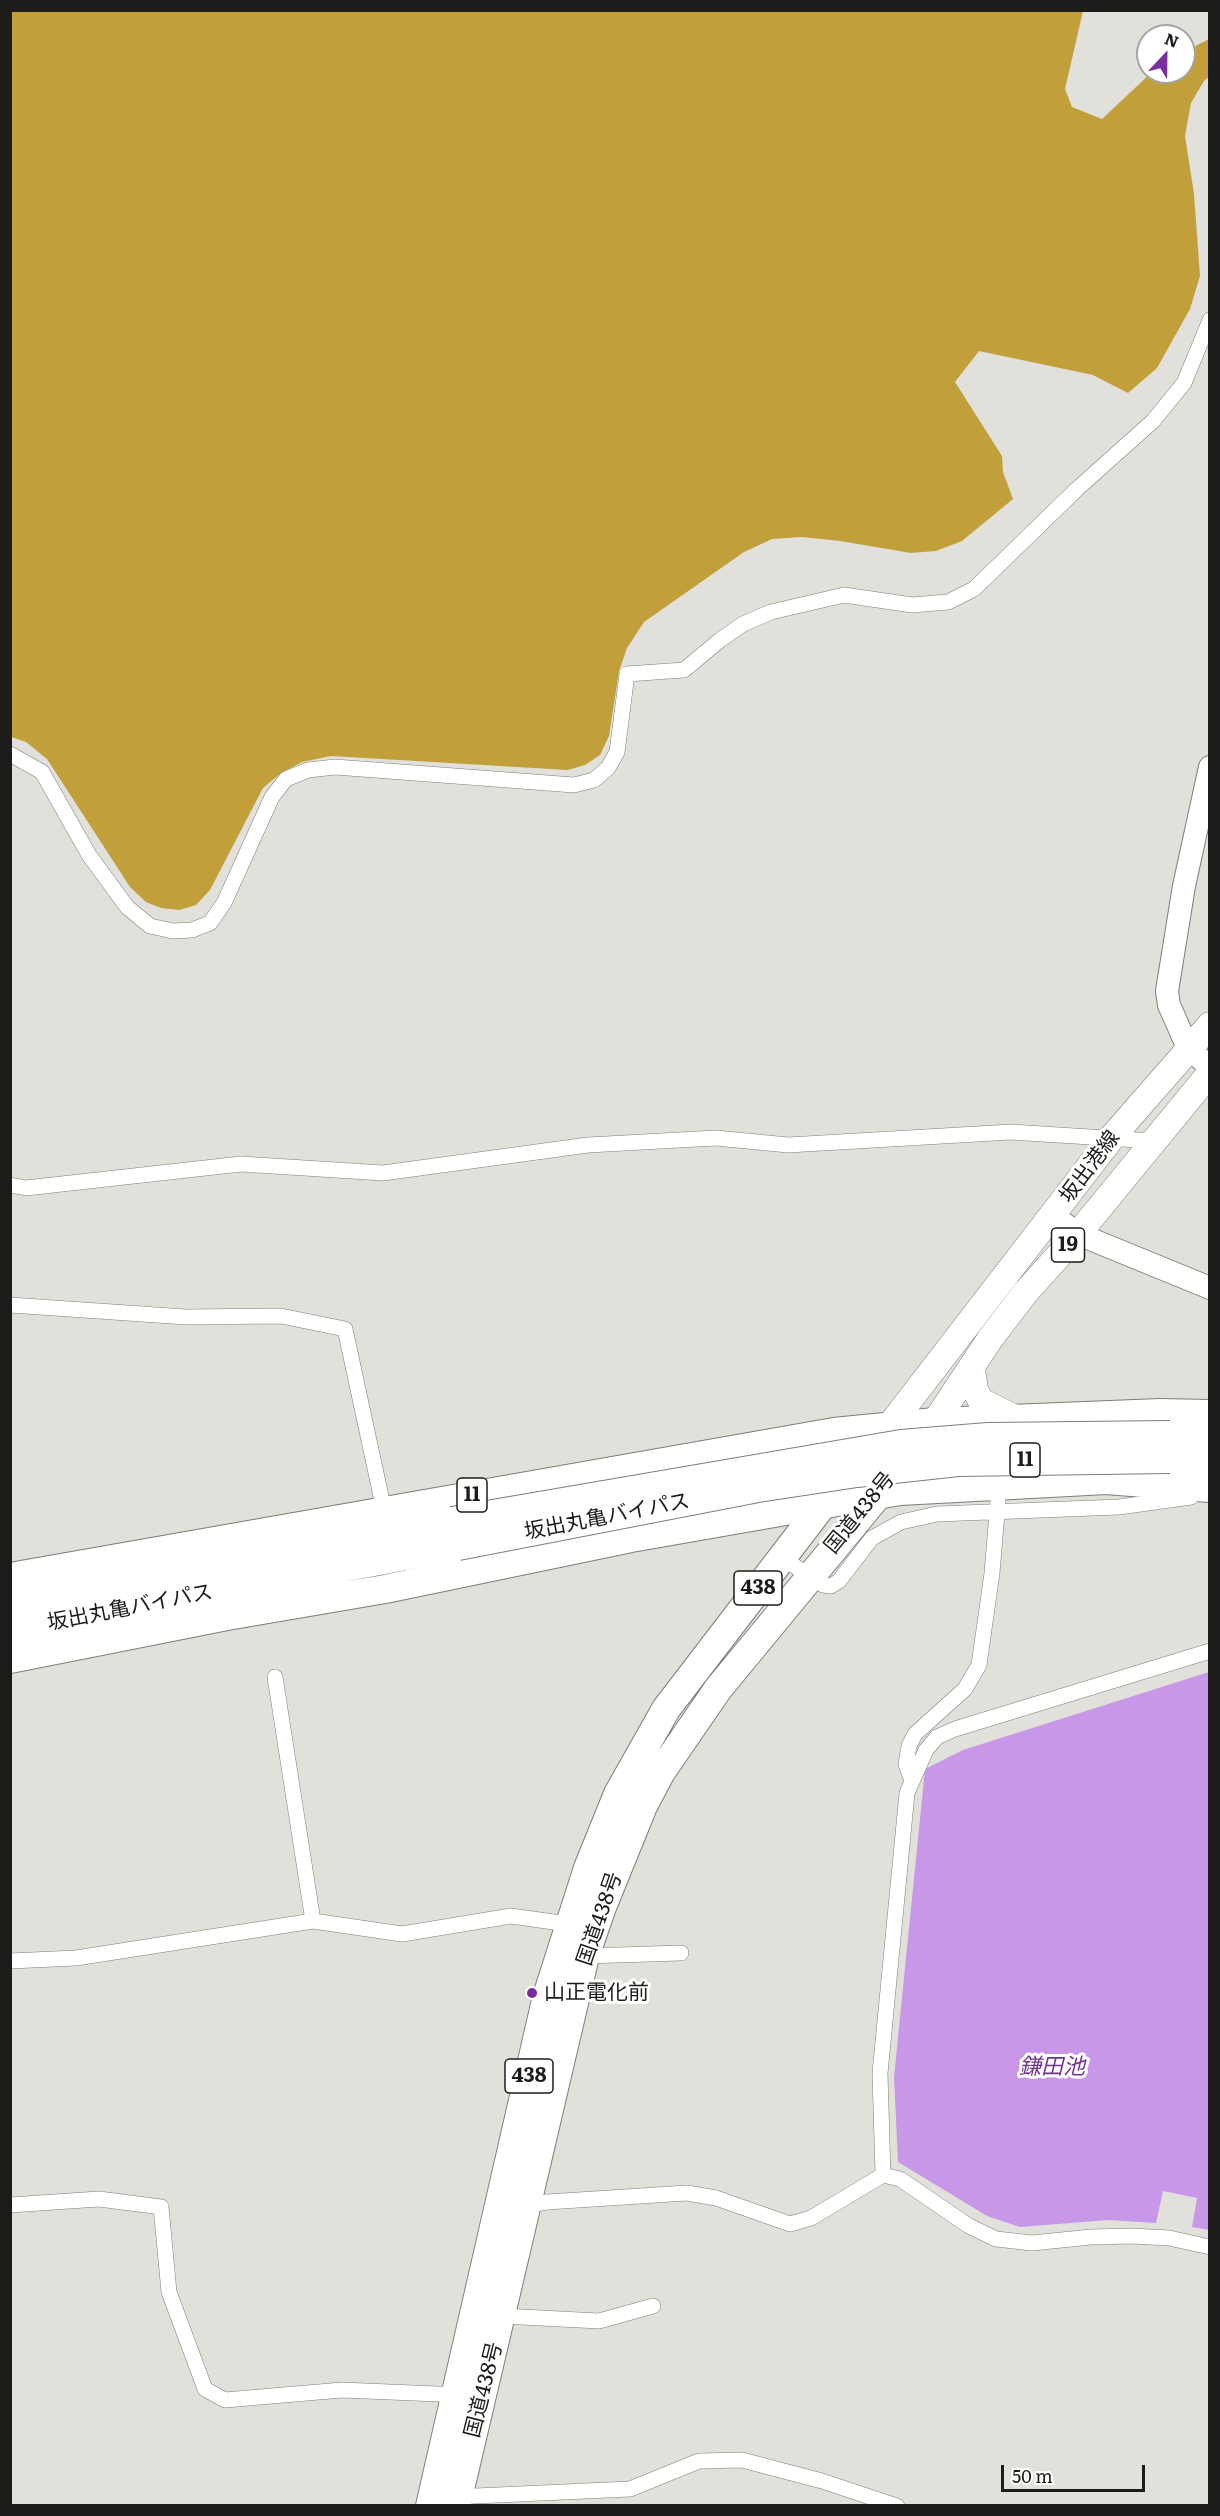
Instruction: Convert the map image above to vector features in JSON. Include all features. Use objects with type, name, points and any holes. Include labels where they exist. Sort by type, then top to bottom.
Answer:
[{"type":"highway","points":[[935,1422],[1160,1413],[1209,1414]]},
{"type":"highway","name":"11","points":[[10,1576],[834,1432],[935,1422]]},
{"type":"highway","name":"国道438号","points":[[469,2396],[502,2316],[585,1956],[620,1864],[661,1772],[718,1689],[935,1422]]},
{"type":"highway","name":"国道438号","points":[[444,2501],[469,2396],[498,2209],[547,1996],[568,1924],[588,1868],[636,1759],[666,1709],[822,1505],[888,1428]]},
{"type":"highway","name":"坂出丸亀バイパス","points":[[10,1604],[455,1533],[857,1473],[958,1462],[1170,1447],[1209,1438]]},
{"type":"highway","name":"坂出丸亀バイパス","points":[[1170,1447],[1209,1462]]},
{"type":"highway","points":[[10,1659],[227,1616],[385,1589],[631,1538],[900,1491],[998,1498],[1106,1480],[1202,1492]]},
{"type":"highway","points":[[749,1519],[765,1532],[774,1554],[759,1587]]},
{"type":"highway","name":"坂出丸亀バイパス","points":[[10,1631],[455,1533]]},
{"type":"main road","name":"坂出港線","points":[[888,1428],[1054,1216],[1113,1136],[1209,1025]]},
{"type":"main road","name":"坂出港線","points":[[935,1422],[990,1340],[1026,1292],[1078,1234],[1209,1073]]},
{"type":"main road","points":[[972,1369],[975,1390],[981,1401],[1017,1419]]},
{"type":"street","points":[[10,754],[42,772],[89,855],[127,907],[150,926],[172,931],[192,930],[210,923],[224,903],[272,797],[286,779],[308,770],[335,767],[574,785],[594,780],[608,768],[617,752],[627,674],[684,670],[743,624],[782,609],[844,595],[912,605],[948,602],[974,589],[1077,489],[1153,421],[1184,383],[1209,320]]},
{"type":"street","points":[[1209,767],[1168,977],[1168,1005],[1188,1048],[1209,1067]]},
{"type":"street","points":[[10,1185],[26,1188],[241,1164],[383,1173],[588,1145],[716,1138],[788,1145],[1011,1132],[1113,1136],[1154,1141]]},
{"type":"street","points":[[1054,1216],[1078,1234],[1209,1288]]},
{"type":"street","points":[[10,1305],[186,1317],[281,1316],[345,1329],[384,1510]]},
{"type":"street","points":[[781,1557],[831,1586],[839,1581],[872,1538],[901,1522],[998,1498],[992,1573],[979,1665],[965,1689],[915,1734],[909,1746],[906,1764],[912,1781]]},
{"type":"street","points":[[883,2175],[880,2073],[907,1792],[926,1750],[937,1737],[955,1729],[1209,1651]]},
{"type":"street","points":[[275,1677],[312,1921]]},
{"type":"street","points":[[10,1961],[76,1958],[312,1921],[402,1934],[512,1916],[568,1924]]},
{"type":"street","points":[[585,1956],[681,1953]]},
{"type":"street","points":[[498,2209],[687,2193],[717,2198],[790,2224],[811,2218],[883,2175],[900,2179],[969,2226],[996,2239],[1032,2243],[1091,2236],[1132,2235],[1169,2238],[1209,2247]]},
{"type":"street","points":[[10,2205],[99,2199],[161,2207],[169,2292],[205,2389],[225,2400],[342,2390],[469,2396]]},
{"type":"street","points":[[502,2316],[599,2321],[652,2306]]},
{"type":"street","points":[[444,2501],[630,2488],[699,2462],[742,2460],[822,2481],[897,2505]]},
{"type":"shaded area","points":[[10,11],[1083,11],[1065,89],[1072,107],[1102,119],[1139,84],[1196,84],[1196,46],[1209,39],[1209,77],[1204,81],[1191,103],[1185,136],[1194,194],[1200,276],[1190,309],[1157,368],[1128,393],[1093,375],[979,351],[955,382],[1002,456],[1003,472],[1013,499],[962,541],[936,551],[911,553],[802,537],[772,539],[744,552],[644,622],[627,648],[619,671],[609,736],[600,755],[585,765],[568,770],[331,756],[302,762],[281,773],[263,788],[210,890],[196,905],[179,910],[161,908],[146,902],[130,887],[47,759],[26,742],[11,737]]},
{"type":"water","name":"鎌田池","points":[[1209,1672],[1209,2230],[1192,2227],[1197,2198],[1163,2191],[1156,2223],[1108,2220],[1020,2227],[987,2216],[898,2162],[894,2077],[925,1769],[963,1750]]},
{"type":"place","name":"山正電化前","points":[[532,1993]]}]
